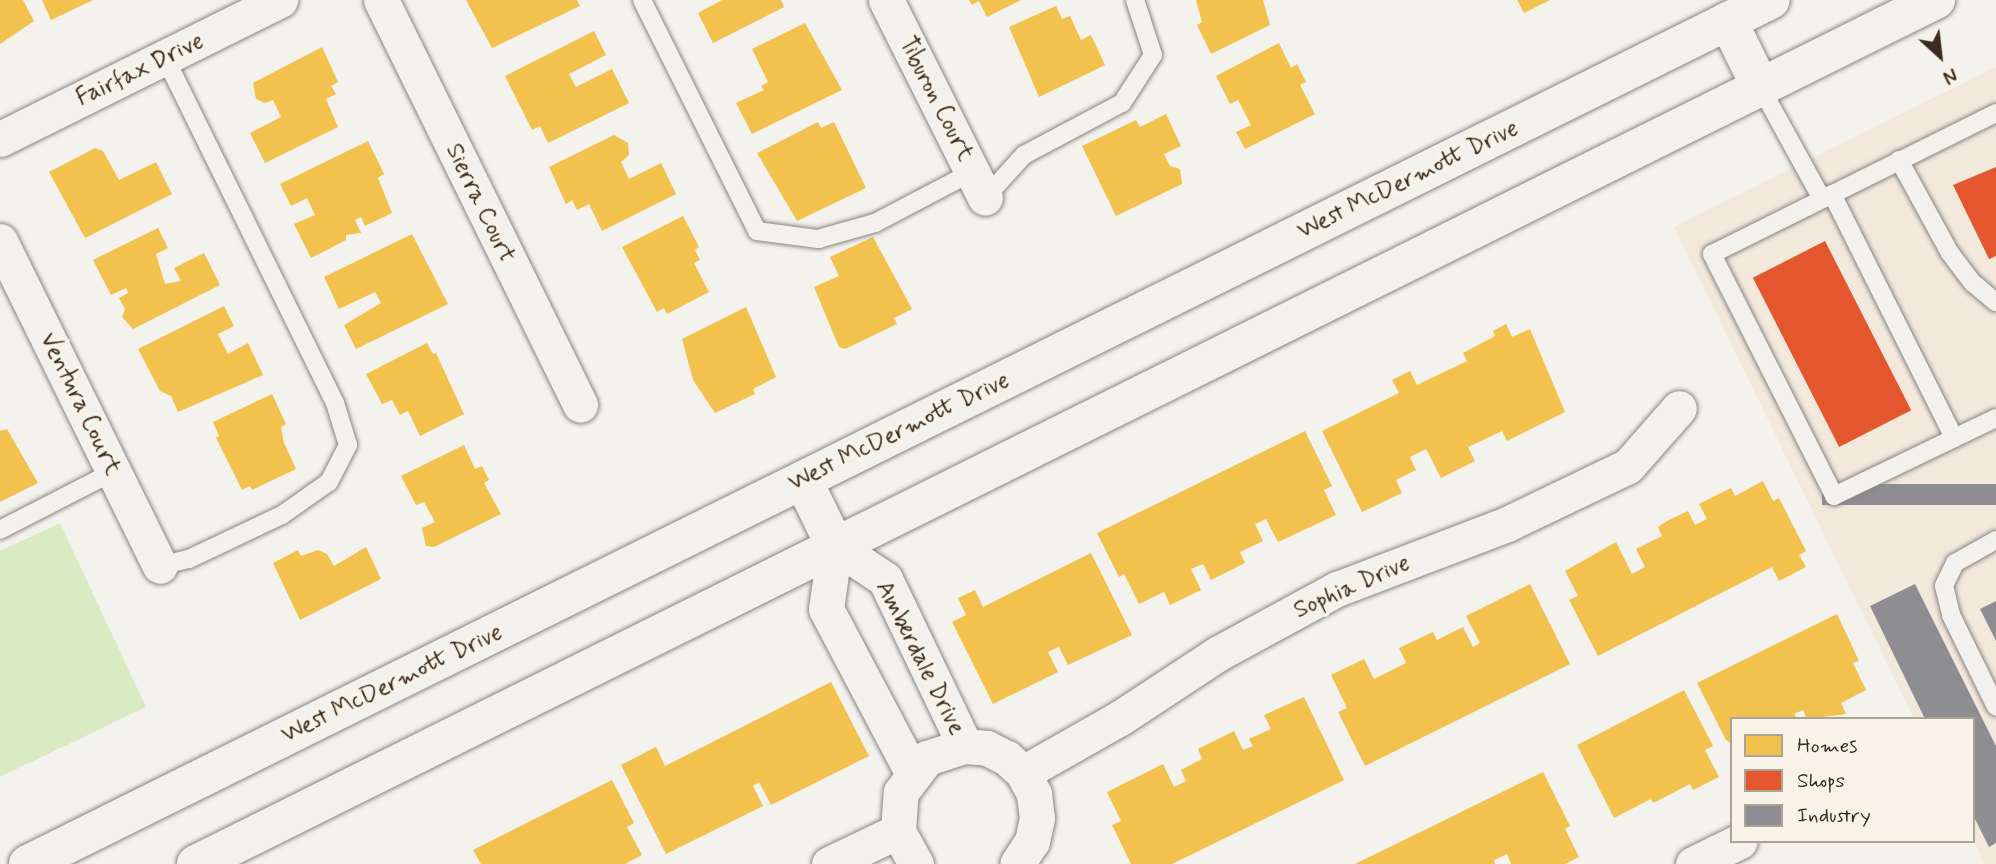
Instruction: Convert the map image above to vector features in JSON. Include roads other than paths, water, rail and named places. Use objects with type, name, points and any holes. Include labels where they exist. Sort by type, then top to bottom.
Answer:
[{"type":"main road","name":"West McDermott Drive","points":[[28,864],[803,480],[1723,11],[1771,0]]},
{"type":"main road","points":[[197,864],[1936,0]]},
{"type":"main road","points":[[1723,11],[1761,88]]},
{"type":"main road","points":[[803,480],[835,546]]},
{"type":"street","name":"Fairfax Drive","points":[[0,139],[280,0]]},
{"type":"street","name":"Sierra Court","points":[[381,0],[580,405]]},
{"type":"street","name":"Tiburon Court","points":[[886,0],[979,185]]},
{"type":"street","name":"Ventura Court","points":[[0,241],[160,566]]},
{"type":"street","name":"Sophia Drive","points":[[1023,773],[1120,718],[1219,653],[1338,589],[1507,524],[1628,466],[1679,408]]},
{"type":"street","name":"Amberdale Drive","points":[[835,546],[885,579],[965,746]]},
{"type":"street","points":[[835,546],[826,609],[912,772]]},
{"type":"street","points":[[916,864],[898,831],[901,792],[912,772],[945,749],[965,746],[987,748],[1023,773],[1034,794],[1037,818],[1032,841],[1017,864]]},
{"type":"street","points":[[829,864],[898,831]]},
{"type":"street","points":[[1693,864],[1736,843]]},
{"type":"lane","points":[[642,0],[757,231],[818,239],[979,185],[1024,155],[1122,103],[1153,55],[1135,0]]},
{"type":"lane","points":[[160,566],[189,559],[282,515],[329,482],[348,445],[330,391],[165,57]]},
{"type":"lane","points":[[1761,88],[1827,196],[1954,438]]},
{"type":"lane","points":[[1996,113],[1712,254],[1833,496],[1996,418]]},
{"type":"lane","points":[[1899,160],[1950,253],[1973,283],[1996,302]]},
{"type":"lane","points":[[0,530],[113,472]]},
{"type":"lane","points":[[1996,540],[1955,562],[1944,586],[1951,615],[1996,708]]}]
